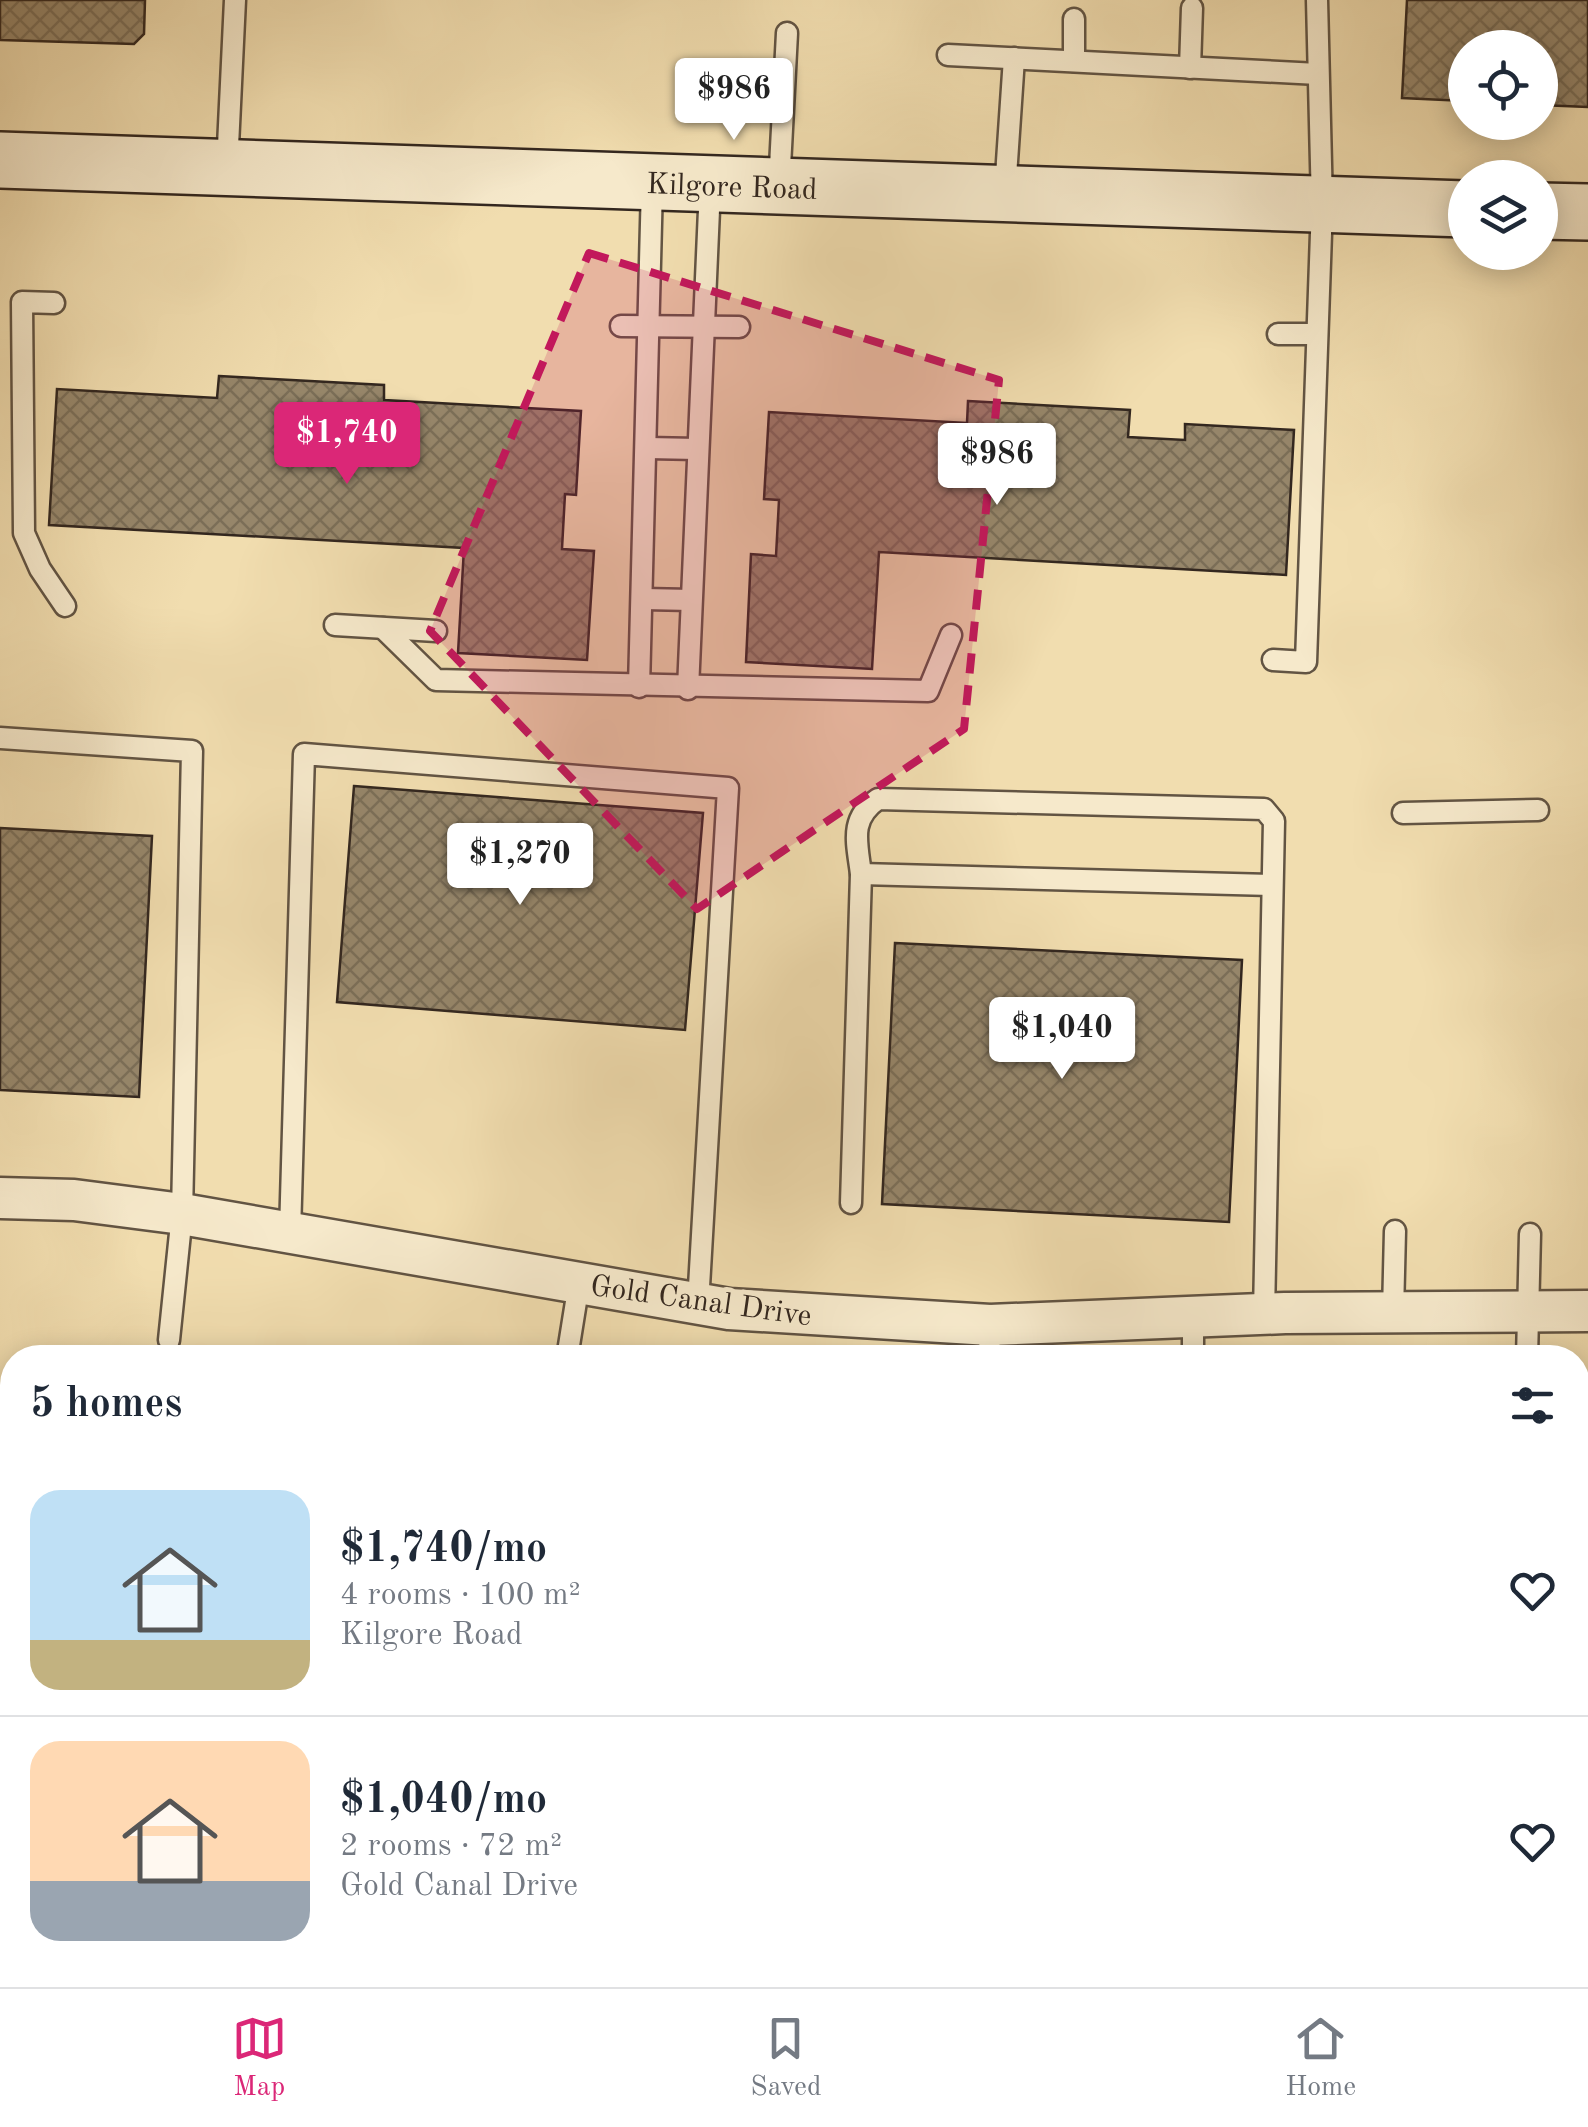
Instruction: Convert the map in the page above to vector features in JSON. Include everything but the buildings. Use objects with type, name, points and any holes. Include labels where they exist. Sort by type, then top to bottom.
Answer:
[{"type":"street","name":"Kilgore Road","points":[[0,160],[1448,209]]},
{"type":"street","points":[[1558,211],[1588,212]]},
{"type":"street","name":"Gold Canal Drive","points":[[0,1198],[74,1200],[182,1214],[698,1304],[990,1341],[1194,1317],[1588,1312]]},
{"type":"lane","points":[[227,168],[235,0]]},
{"type":"lane","points":[[1273,660],[1306,662],[1322,205],[1316,0]]},
{"type":"lane","points":[[1190,68],[1192,8]]},
{"type":"lane","points":[[1074,19],[1074,61]]},
{"type":"lane","points":[[779,187],[787,33]]},
{"type":"lane","points":[[948,55],[1318,74]]},
{"type":"lane","points":[[1005,195],[1014,58]]},
{"type":"lane","points":[[639,687],[652,182]]},
{"type":"lane","points":[[688,689],[710,184]]},
{"type":"lane","points":[[54,303],[22,302],[24,533],[40,570],[65,606]]},
{"type":"lane","points":[[621,326],[738,327]]},
{"type":"lane","points":[[1278,334],[1318,334]]},
{"type":"lane","points":[[648,448],[697,449]]},
{"type":"lane","points":[[644,598],[691,600]]},
{"type":"lane","points":[[336,624],[436,631]]},
{"type":"lane","points":[[383,628],[436,680],[688,689],[928,691],[951,635]]},
{"type":"lane","points":[[0,738],[192,751],[182,1214],[169,1340]]},
{"type":"lane","points":[[290,1234],[304,754],[728,788],[698,1304]]},
{"type":"lane","points":[[851,1203],[862,874],[855,830],[860,811],[878,799],[1264,809],[1274,822],[1264,1314]]},
{"type":"lane","points":[[1403,813],[1538,810]]},
{"type":"lane","points":[[862,874],[1271,886]]},
{"type":"lane","points":[[1393,1313],[1394,1231]]},
{"type":"lane","points":[[1528,1345],[1530,1234]]},
{"type":"lane","points":[[570,1345],[579,1284]]},
{"type":"lane","points":[[1193,1345],[1194,1317]]},
{"type":"highlighted area","points":[[589,253],[999,380],[964,729],[697,909],[430,631]]}]
